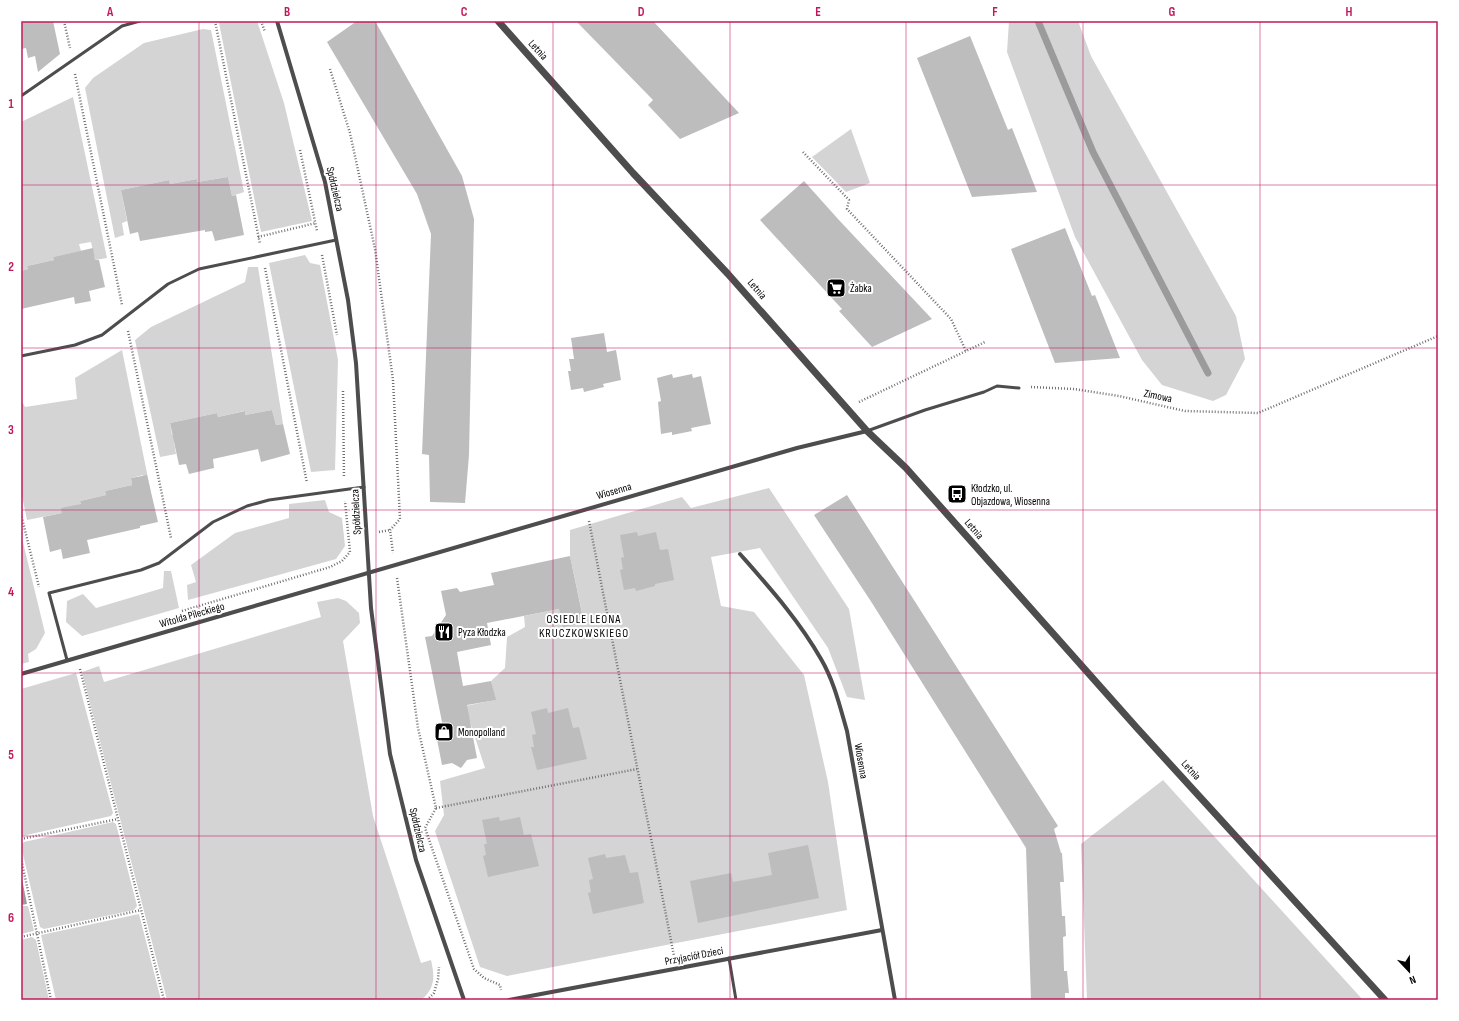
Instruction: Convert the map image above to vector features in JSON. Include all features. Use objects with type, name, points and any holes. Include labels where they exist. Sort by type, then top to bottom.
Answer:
[{"type":"street","name":"Spółdzielcza","points":[[277,21],[325,182],[348,300],[356,363],[371,608],[390,754],[416,860],[464,1000]]},
{"type":"street","name":"Letnia","points":[[498,21],[633,173],[728,274],[846,408],[867,431],[906,468],[1137,728],[1384,1000]]},
{"type":"street","name":"Wiosenna","points":[[368,572],[797,448],[867,431]]},
{"type":"street","name":"Wiosenna","points":[[740,554],[788,610],[822,660],[837,695],[846,731],[895,1000]]},
{"type":"street","name":"Witolda Pileckiego","points":[[21,674],[368,572]]},
{"type":"street","name":"Przyjaciół Dzieci","points":[[509,1000],[882,930]]},
{"type":"lane","points":[[21,96],[122,26],[140,21]]},
{"type":"lane","points":[[21,356],[92,340],[113,329],[168,284],[199,269],[336,240]]},
{"type":"lane","points":[[867,431],[925,410],[984,392],[997,386],[1019,388]]},
{"type":"lane","points":[[67,660],[49,593],[141,570],[158,563],[174,553],[213,522],[247,506],[269,500],[344,489],[364,488]]},
{"type":"lane","points":[[729,958],[736,1000]]},
{"type":"path","points":[[64,21],[174,553]]},
{"type":"path","points":[[261,21],[266,35]]},
{"type":"path","points":[[330,69],[350,133],[376,249],[393,380],[400,519],[390,530],[418,728],[436,808],[425,828],[474,969],[484,978],[500,985],[501,993]]},
{"type":"path","points":[[300,149],[338,337]]},
{"type":"path","points":[[803,152],[849,200],[847,209],[952,319],[966,351]]},
{"type":"path","points":[[258,237],[316,223]]},
{"type":"path","name":"Zimowa","points":[[1019,388],[1074,389],[1119,396],[1185,411],[1258,413],[1438,336]]},
{"type":"path","points":[[846,408],[986,342]]},
{"type":"path","points":[[178,613],[342,561],[350,552],[344,489],[343,383]]},
{"type":"path","points":[[587,509],[676,969]]},
{"type":"path","points":[[77,657],[164,1000]]},
{"type":"path","points":[[436,808],[637,769]]},
{"type":"path","points":[[21,839],[118,819]]},
{"type":"path","points":[[21,858],[52,1000]]},
{"type":"path","points":[[21,937],[141,910]]},
{"type":"shaded area","points":[[232,21],[257,21],[284,103],[312,221],[261,232],[219,23]]},
{"type":"shaded area","points":[[1009,21],[1078,21],[1091,56],[1236,316],[1245,359],[1226,395],[1213,401],[1162,385],[1142,360],[1075,237],[1007,52]]},
{"type":"shaded area","points":[[203,29],[211,30],[244,192],[232,196],[228,177],[197,182],[197,179],[170,184],[169,180],[121,190],[127,221],[122,223],[124,235],[115,238],[85,88],[93,78],[144,43]]},
{"type":"shaded area","points":[[73,97],[107,258],[95,260],[91,242],[79,244],[81,251],[53,257],[54,260],[27,266],[28,269],[21,271],[21,122]]},
{"type":"shaded area","points":[[851,129],[870,183],[846,192],[812,157]]},
{"type":"shaded area","points":[[305,255],[310,263],[320,265],[338,360],[335,470],[311,472],[269,263]]},
{"type":"shaded area","points":[[248,267],[258,267],[283,424],[276,425],[272,410],[245,415],[244,411],[218,417],[217,413],[170,423],[172,435],[178,434],[179,441],[174,442],[176,454],[160,457],[135,340],[151,327],[245,282]]},
{"type":"shaded area","points":[[122,350],[151,493],[148,494],[143,475],[131,478],[132,485],[105,491],[106,495],[80,501],[81,504],[62,513],[27,520],[21,491],[21,400],[25,407],[77,399],[75,378]]},
{"type":"shaded area","points":[[769,488],[849,609],[865,700],[847,697],[828,648],[760,548],[711,557],[721,606],[754,612],[804,675],[828,782],[847,910],[507,976],[480,967],[435,831],[444,815],[440,781],[485,768],[470,722],[460,707],[495,700],[491,681],[505,668],[507,637],[525,627],[524,616],[559,609],[584,622],[570,556],[570,530],[682,497],[691,508]]},
{"type":"shaded area","points":[[325,500],[329,512],[342,518],[345,546],[336,559],[188,600],[187,585],[196,582],[191,565],[235,533],[289,518],[289,504]]},
{"type":"shaded area","points":[[21,534],[45,633],[36,649],[28,654],[29,662],[21,664]]},
{"type":"shaded area","points":[[164,571],[171,571],[179,608],[82,636],[66,622],[67,601],[83,594],[96,608],[163,588]]},
{"type":"shaded area","points":[[338,598],[346,601],[359,613],[360,623],[343,641],[373,816],[421,963],[431,960],[433,982],[429,992],[421,1000],[167,1000],[82,672],[99,666],[104,682],[321,617],[317,602]]},
{"type":"shaded area","points":[[76,673],[113,813],[111,816],[22,836],[21,689]]},
{"type":"shaded area","points":[[1163,780],[1363,1000],[1087,1000],[1081,844]]},
{"type":"shaded area","points":[[113,822],[116,824],[137,906],[134,910],[44,929],[40,927],[21,846],[24,842]]},
{"type":"shaded area","points":[[21,874],[27,904],[21,905]]},
{"type":"shaded area","points":[[21,906],[28,906],[34,931],[21,934]]},
{"type":"shaded area","points":[[139,914],[161,1000],[56,1000],[41,935]]},
{"type":"shaded area","points":[[32,937],[36,940],[49,1000],[21,1000],[21,940]]},
{"type":"building","points":[[21,21],[53,21],[60,54],[38,72],[35,56],[28,58],[26,48],[21,49]]},
{"type":"building","points":[[357,21],[375,21],[462,176],[474,219],[469,455],[465,503],[430,502],[429,455],[422,454],[431,234],[417,194],[327,42]]},
{"type":"building","points":[[576,21],[653,21],[739,113],[680,139],[648,105],[653,100]]},
{"type":"building","points":[[970,36],[1008,130],[1012,128],[1037,192],[972,197],[917,58]]},
{"type":"building","points":[[228,177],[232,196],[236,195],[244,235],[215,241],[212,231],[205,232],[205,230],[140,241],[138,232],[130,234],[121,190],[169,180],[170,184],[197,179],[197,182]]},
{"type":"building","points":[[804,181],[932,319],[872,347],[839,311],[842,309],[760,220]]},
{"type":"building","points":[[1065,228],[1092,296],[1095,295],[1120,358],[1055,363],[1011,249]]},
{"type":"building","points":[[93,248],[95,260],[99,260],[105,287],[89,291],[91,301],[75,304],[74,297],[21,309],[21,271],[28,269],[27,266],[54,260],[53,257]]},
{"type":"building","points":[[604,333],[607,352],[616,350],[621,380],[603,384],[604,387],[584,392],[583,388],[571,390],[568,371],[571,371],[569,359],[574,359],[571,338]]},
{"type":"building","points":[[672,374],[673,378],[692,374],[693,378],[701,376],[711,424],[691,428],[692,431],[672,435],[672,432],[661,434],[658,402],[661,401],[657,378]]},
{"type":"building","points":[[272,410],[276,425],[283,424],[290,454],[261,462],[258,449],[213,459],[214,468],[189,474],[186,464],[179,465],[170,423],[217,413],[218,417],[245,411],[245,415]]},
{"type":"building","points":[[147,475],[158,522],[140,526],[140,528],[87,540],[90,553],[63,559],[61,549],[50,552],[43,517],[62,513],[61,508],[81,504],[80,501],[106,495],[105,491],[132,485],[131,478]]},
{"type":"building","points":[[847,495],[1058,826],[1054,829],[1062,853],[1064,882],[1060,882],[1062,916],[1065,916],[1066,936],[1063,937],[1064,971],[1067,971],[1069,993],[1065,993],[1065,1000],[1031,1000],[1026,848],[872,603],[814,515]]},
{"type":"building","points":[[637,532],[638,536],[656,532],[660,550],[668,549],[674,580],[655,584],[655,586],[636,591],[635,588],[624,590],[620,570],[623,569],[621,558],[624,557],[620,535]]},
{"type":"building","points":[[570,556],[584,623],[563,627],[559,609],[487,623],[491,645],[457,652],[463,686],[491,681],[496,700],[467,705],[477,758],[467,760],[461,768],[452,763],[442,765],[435,729],[443,727],[425,637],[432,636],[446,615],[441,591],[457,588],[460,592],[494,585],[491,573]]},
{"type":"building","points":[[547,708],[548,713],[568,708],[573,728],[579,727],[587,759],[537,770],[531,747],[534,747],[532,735],[536,734],[531,712]]},
{"type":"building","points":[[499,817],[500,821],[520,817],[524,835],[531,834],[539,866],[488,877],[483,856],[486,855],[484,844],[487,844],[482,820]]},
{"type":"building","points":[[808,845],[819,898],[698,923],[690,881],[731,873],[733,882],[772,875],[768,853]]},
{"type":"building","points":[[605,854],[606,858],[625,855],[630,873],[638,872],[644,903],[593,914],[588,893],[591,892],[589,880],[593,879],[588,858]]},
{"type":"waterway","points":[[1038,21],[1093,152],[1208,373]]},
{"type":"place","name":"Żabka","points":[[836,288]]},
{"type":"place","name":"Kłodzko, ul. Objazdowa, Wiosenna","points":[[957,494]]},
{"type":"place","name":"Pyza Kłodzka","points":[[444,632]]},
{"type":"place","name":"Monopolland","points":[[444,732]]},
{"type":"district","name":"OSIEDLE LEONA KRUCZKOWSKIEGO","points":[[584,626]]}]
